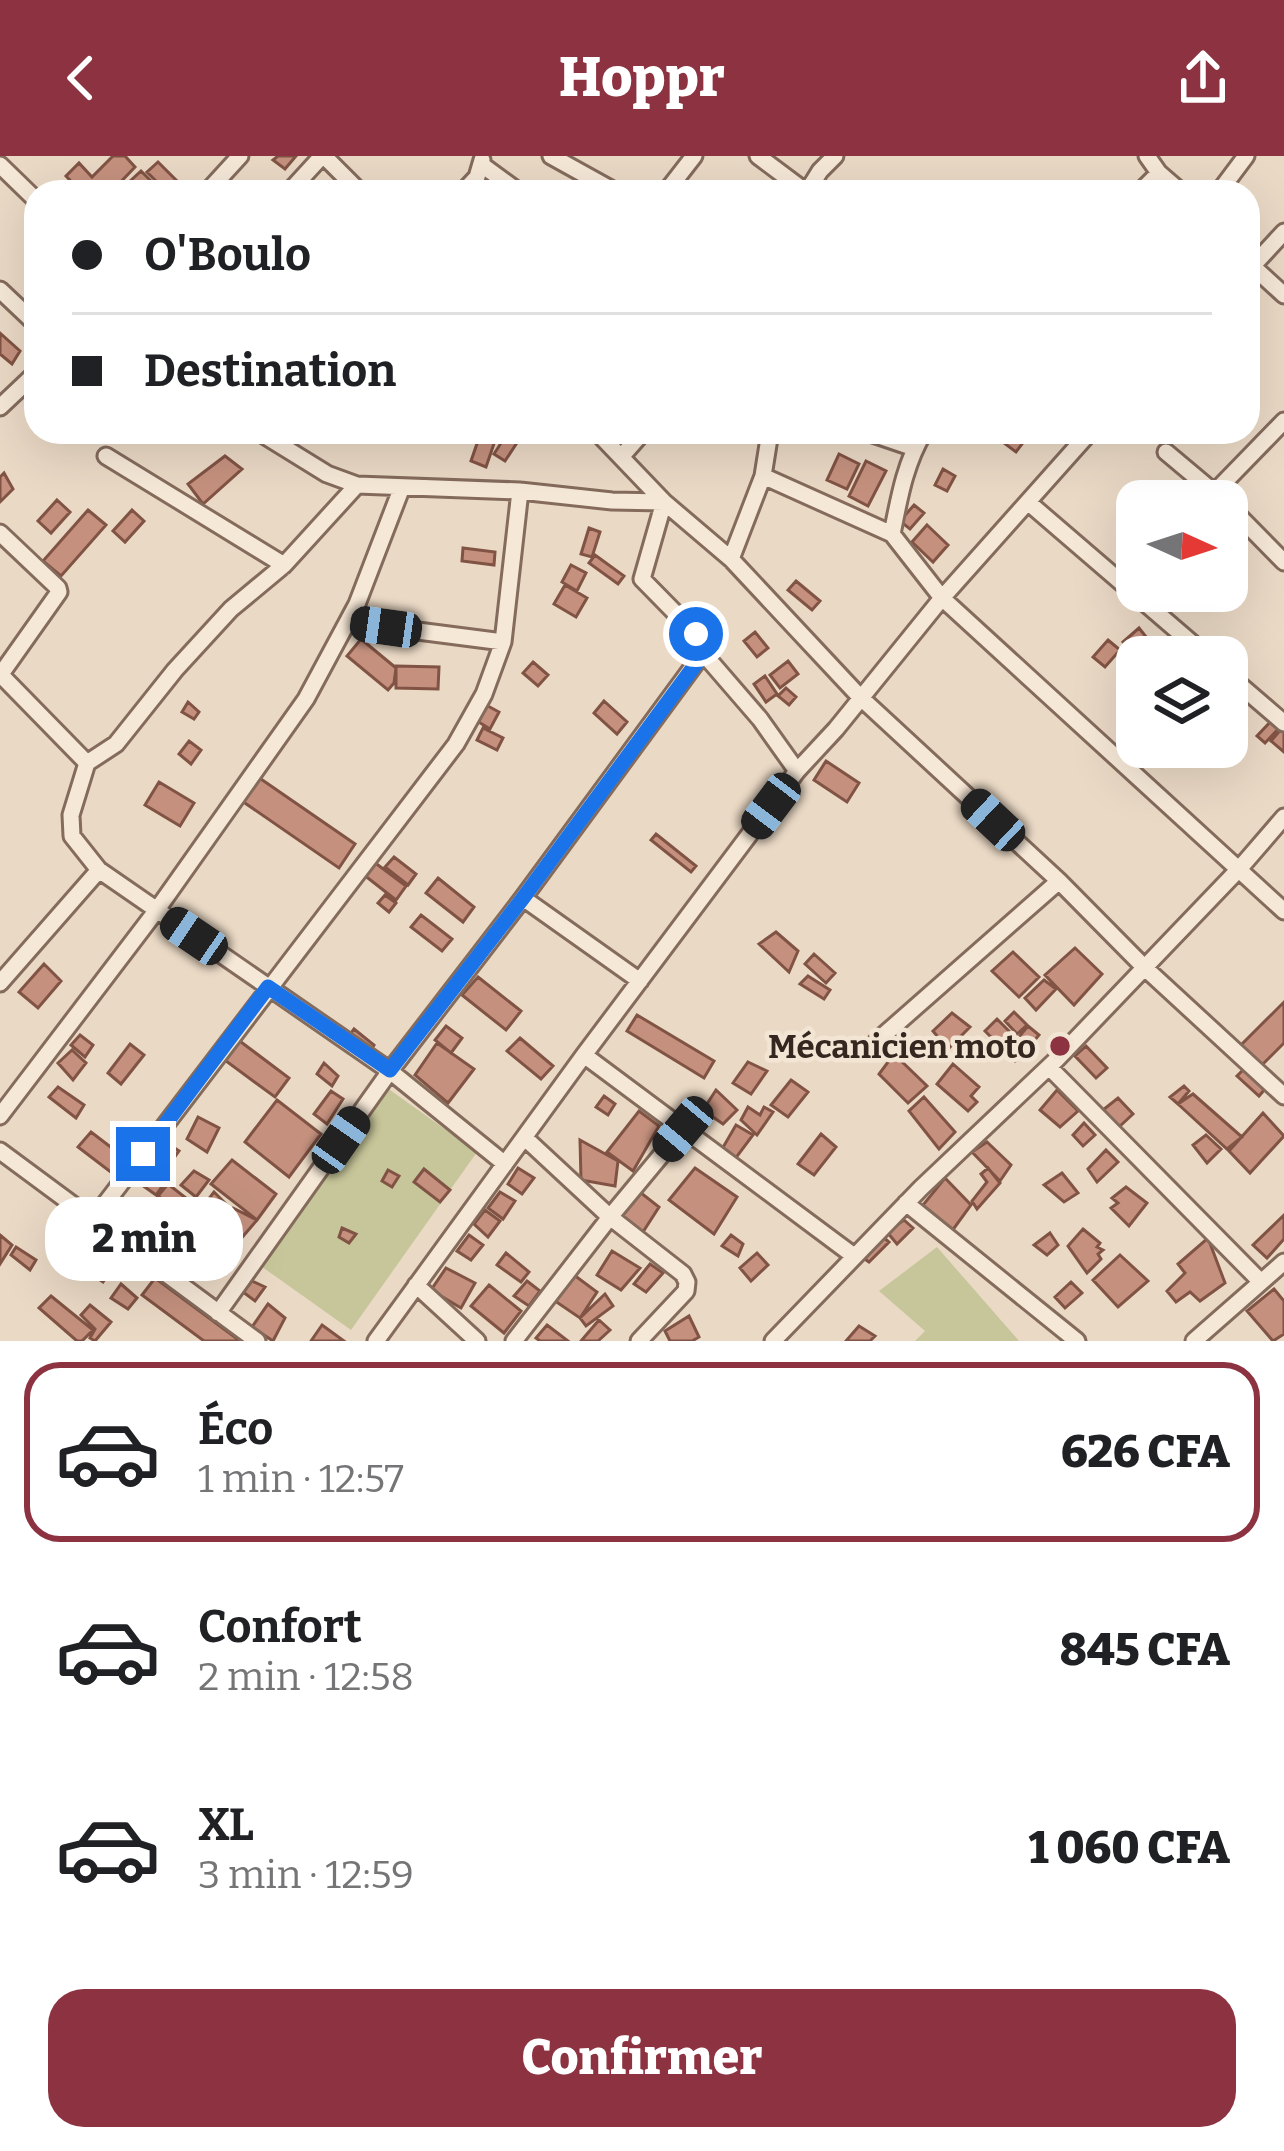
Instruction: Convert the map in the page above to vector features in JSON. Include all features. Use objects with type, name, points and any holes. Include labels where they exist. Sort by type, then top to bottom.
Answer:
[{"type":"street","points":[[218,180],[240,156]]},
{"type":"street","points":[[300,180],[323,156],[348,180]]},
{"type":"street","points":[[551,156],[594,180]]},
{"type":"street","points":[[675,180],[694,156]]},
{"type":"street","points":[[758,156],[790,180]]},
{"type":"street","points":[[814,180],[836,156]]},
{"type":"street","points":[[1147,156],[1167,180]]},
{"type":"street","points":[[482,160],[505,180]]},
{"type":"street","points":[[0,165],[24,188]]},
{"type":"street","points":[[1152,180],[1159,173]]},
{"type":"street","points":[[1260,256],[1284,232]]},
{"type":"street","points":[[1260,275],[1284,295]]},
{"type":"street","points":[[0,290],[24,313]]},
{"type":"street","points":[[0,407],[24,384]]},
{"type":"street","points":[[1237,480],[1284,421]]},
{"type":"street","points":[[278,444],[327,474],[357,485],[664,502]]},
{"type":"street","points":[[609,444],[664,502],[731,559],[860,697],[1284,1096]]},
{"type":"street","points":[[621,457],[632,444]]},
{"type":"street","points":[[731,559],[764,476],[768,444]]},
{"type":"street","points":[[902,444],[914,448]]},
{"type":"street","points":[[892,534],[916,444]]},
{"type":"street","points":[[376,1341],[797,771],[1080,444]]},
{"type":"street","points":[[1166,452],[1199,480]]},
{"type":"street","points":[[106,456],[284,565]]},
{"type":"street","points":[[764,476],[892,534],[942,598],[1284,911]]},
{"type":"street","points":[[357,485],[284,565],[231,609],[116,744],[87,763],[70,815],[72,836],[99,871],[390,1070],[505,1164]]},
{"type":"street","points":[[0,1116],[156,911],[306,700],[348,622],[402,487]]},
{"type":"street","points":[[92,1222],[455,744],[484,694],[503,642],[520,491]]},
{"type":"street","points":[[664,502],[642,579],[696,634],[704,653],[797,771]]},
{"type":"street","points":[[1029,503],[1184,636]]},
{"type":"street","points":[[1248,525],[1284,562]]},
{"type":"street","points":[[0,533],[59,592],[0,674],[87,763]]},
{"type":"street","points":[[348,622],[503,642]]},
{"type":"street","points":[[218,1312],[390,1070],[704,653]]},
{"type":"street","points":[[1248,692],[1284,723]]},
{"type":"street","points":[[772,1341],[1049,1067],[1284,817]]},
{"type":"street","points":[[0,983],[99,871]]},
{"type":"street","points":[[877,1041],[1059,881]]},
{"type":"street","points":[[523,898],[640,981]]},
{"type":"street","points":[[584,1055],[854,1256]]},
{"type":"street","points":[[1049,1067],[1261,1282]]},
{"type":"street","points":[[514,1341],[683,1129]]},
{"type":"street","points":[[525,1138],[610,1217],[683,1274],[686,1291],[639,1341]]},
{"type":"street","points":[[0,1151],[257,1341]]},
{"type":"street","points":[[907,1203],[1077,1341]]},
{"type":"street","points":[[1194,1341],[1284,1262]]},
{"type":"street","points":[[416,1285],[477,1341]]},
{"type":"green space","points":[[383,1085],[477,1152],[351,1330],[258,1264]]},
{"type":"green space","points":[[937,1247],[1019,1341],[915,1341],[925,1331],[879,1291]]},
{"type":"building","points":[[113,156],[125,156],[135,167],[123,180],[70,180],[66,176],[79,163],[92,177]]},
{"type":"building","points":[[296,156],[285,169],[273,160]]},
{"type":"building","points":[[158,162],[176,180],[155,180],[147,172]]},
{"type":"building","points":[[0,333],[20,351],[12,364],[0,354]]},
{"type":"building","points":[[477,444],[494,444],[486,467],[471,461]]},
{"type":"building","points":[[500,444],[516,444],[505,461],[494,454]]},
{"type":"building","points":[[839,454],[859,464],[847,489],[827,480]]},
{"type":"building","points":[[225,456],[242,469],[203,504],[188,484]]},
{"type":"building","points":[[866,461],[886,471],[868,506],[849,496]]},
{"type":"building","points":[[943,469],[955,476],[947,491],[935,485]]},
{"type":"building","points":[[4,473],[13,489],[0,502],[0,477]]},
{"type":"building","points":[[57,500],[70,512],[51,533],[38,521]]},
{"type":"building","points":[[914,505],[924,513],[910,529],[900,521]]},
{"type":"building","points":[[88,510],[106,525],[61,576],[43,561]]},
{"type":"building","points":[[132,510],[144,521],[125,542],[113,531]]},
{"type":"building","points":[[927,525],[948,545],[933,562],[912,542]]},
{"type":"building","points":[[589,528],[600,532],[592,557],[581,554]]},
{"type":"building","points":[[463,548],[495,552],[494,565],[462,561]]},
{"type":"building","points":[[595,555],[624,576],[618,584],[589,563]]},
{"type":"building","points":[[571,565],[586,573],[577,591],[562,582]]},
{"type":"building","points":[[796,581],[820,601],[812,610],[788,590]]},
{"type":"building","points":[[565,585],[587,598],[576,617],[554,604]]},
{"type":"building","points":[[755,632],[768,648],[757,657],[744,641]]},
{"type":"building","points":[[361,639],[396,668],[388,690],[347,656]]},
{"type":"building","points":[[1108,640],[1116,647],[1116,655],[1105,667],[1093,657]]},
{"type":"building","points":[[788,661],[798,674],[780,688],[770,675]]},
{"type":"building","points":[[533,662],[548,675],[538,686],[523,673]]},
{"type":"building","points":[[396,666],[439,667],[438,689],[396,688]]},
{"type":"building","points":[[765,676],[777,694],[766,702],[754,684]]},
{"type":"building","points":[[786,688],[796,697],[789,705],[778,696]]},
{"type":"building","points":[[604,701],[627,722],[617,734],[594,713]]},
{"type":"building","points":[[188,702],[199,712],[194,719],[182,712]]},
{"type":"building","points":[[486,705],[499,712],[490,729],[477,721]]},
{"type":"building","points":[[1274,718],[1282,725],[1265,743],[1257,736]]},
{"type":"building","points":[[483,728],[503,738],[497,750],[477,740]]},
{"type":"building","points":[[1284,728],[1284,752],[1271,741]]},
{"type":"building","points":[[189,741],[201,750],[191,764],[179,754]]},
{"type":"building","points":[[826,761],[859,783],[847,802],[814,780]]},
{"type":"building","points":[[258,777],[355,844],[339,868],[242,801]]},
{"type":"building","points":[[159,782],[194,803],[180,826],[145,805]]},
{"type":"building","points":[[656,834],[696,866],[691,872],[651,840]]},
{"type":"building","points":[[394,857],[416,874],[408,885],[385,867]]},
{"type":"building","points":[[374,862],[406,886],[396,900],[364,875]]},
{"type":"building","points":[[438,878],[474,907],[463,922],[426,893]]},
{"type":"building","points":[[385,895],[396,903],[389,912],[378,903]]},
{"type":"building","points":[[421,915],[452,939],[442,951],[411,927]]},
{"type":"building","points":[[776,932],[798,951],[789,972],[759,944]]},
{"type":"building","points":[[1075,948],[1102,974],[1074,1005],[1045,975]]},
{"type":"building","points":[[1013,952],[1039,977],[1019,997],[992,971]]},
{"type":"building","points":[[814,954],[835,973],[826,983],[805,964]]},
{"type":"building","points":[[44,964],[61,981],[38,1008],[19,992]]},
{"type":"building","points":[[808,976],[830,990],[824,999],[800,984]]},
{"type":"building","points":[[478,977],[521,1011],[506,1030],[462,995]]},
{"type":"building","points":[[1044,980],[1056,989],[1036,1010],[1025,998]]},
{"type":"building","points":[[1284,1002],[1284,1043],[1262,1065],[1241,1045]]},
{"type":"building","points":[[1014,1012],[1027,1025],[1017,1034],[1005,1021]]},
{"type":"building","points":[[952,1013],[970,1027],[948,1049],[933,1031]]},
{"type":"building","points":[[637,1015],[714,1061],[704,1078],[627,1031]]},
{"type":"building","points":[[997,1019],[1027,1049],[1015,1061],[985,1031]]},
{"type":"building","points":[[446,1026],[462,1038],[451,1053],[435,1040]]},
{"type":"building","points":[[1028,1026],[1039,1035],[1029,1047],[1018,1038]]},
{"type":"building","points":[[354,1029],[374,1045],[370,1052],[349,1036]]},
{"type":"building","points":[[80,1035],[93,1045],[85,1057],[71,1045]]},
{"type":"building","points":[[520,1038],[553,1066],[541,1079],[507,1051]]},
{"type":"building","points":[[237,1039],[289,1078],[275,1097],[222,1058]]},
{"type":"building","points":[[437,1043],[474,1069],[448,1103],[415,1075]]},
{"type":"building","points":[[130,1044],[144,1055],[121,1084],[108,1073]]},
{"type":"building","points":[[1086,1046],[1107,1068],[1096,1078],[1075,1056]]},
{"type":"building","points":[[72,1050],[86,1063],[73,1080],[58,1063]]},
{"type":"building","points":[[894,1054],[927,1086],[908,1103],[879,1074]]},
{"type":"building","points":[[748,1062],[767,1071],[751,1094],[733,1083]]},
{"type":"building","points":[[324,1063],[338,1076],[332,1086],[317,1074]]},
{"type":"building","points":[[953,1064],[979,1087],[971,1096],[977,1102],[968,1111],[937,1084]]},
{"type":"building","points":[[1244,1069],[1265,1089],[1259,1096],[1237,1076]]},
{"type":"building","points":[[791,1080],[808,1092],[788,1117],[771,1105]]},
{"type":"building","points":[[1184,1086],[1189,1091],[1178,1104],[1170,1097]]},
{"type":"building","points":[[58,1087],[84,1105],[76,1118],[49,1097]]},
{"type":"building","points":[[716,1090],[737,1110],[723,1124],[703,1110]]},
{"type":"building","points":[[1057,1090],[1078,1111],[1060,1127],[1040,1110]]},
{"type":"building","points":[[331,1091],[343,1099],[327,1124],[314,1114]]},
{"type":"building","points":[[1193,1094],[1242,1137],[1227,1149],[1178,1104]]},
{"type":"building","points":[[604,1096],[615,1104],[608,1115],[596,1107]]},
{"type":"building","points":[[924,1097],[955,1132],[939,1149],[909,1111]]},
{"type":"building","points":[[1118,1098],[1133,1114],[1119,1127],[1103,1110]]},
{"type":"building","points":[[277,1100],[321,1134],[289,1177],[245,1142]]},
{"type":"building","points":[[748,1107],[760,1115],[764,1107],[773,1112],[757,1135],[741,1120]]},
{"type":"building","points":[[639,1111],[659,1126],[633,1171],[607,1152]]},
{"type":"building","points":[[1263,1113],[1284,1136],[1250,1173],[1229,1151]]},
{"type":"building","points":[[198,1117],[219,1128],[207,1152],[187,1139]]},
{"type":"building","points":[[1084,1123],[1095,1135],[1083,1146],[1073,1135]]},
{"type":"building","points":[[736,1125],[753,1135],[735,1159],[722,1149]]},
{"type":"building","points":[[91,1132],[125,1158],[112,1173],[78,1147]]},
{"type":"building","points":[[821,1134],[836,1147],[814,1175],[798,1164]]},
{"type":"building","points":[[1206,1135],[1221,1149],[1207,1163],[1193,1145]]},
{"type":"building","points":[[580,1140],[618,1161],[615,1186],[581,1180]]},
{"type":"building","points":[[164,1141],[179,1151],[164,1172],[149,1162]]},
{"type":"building","points":[[987,1142],[1011,1165],[1000,1181],[972,1152]]},
{"type":"building","points":[[1106,1150],[1118,1162],[1097,1182],[1088,1169]]},
{"type":"building","points":[[232,1160],[276,1194],[257,1220],[211,1184]]},
{"type":"building","points":[[518,1168],[534,1178],[522,1194],[508,1184]]},
{"type":"building","points":[[695,1168],[737,1197],[714,1234],[669,1200]]},
{"type":"building","points":[[988,1168],[1000,1183],[977,1209],[972,1201],[987,1182],[981,1174]]},
{"type":"building","points":[[424,1169],[450,1190],[440,1202],[414,1182]]},
{"type":"building","points":[[388,1170],[399,1176],[392,1187],[382,1181]]},
{"type":"building","points":[[151,1171],[166,1181],[156,1195],[142,1185]]},
{"type":"building","points":[[194,1171],[209,1180],[196,1197],[181,1185]]},
{"type":"building","points":[[1062,1173],[1078,1193],[1064,1202],[1044,1185]]},
{"type":"building","points":[[945,1178],[971,1205],[952,1231],[923,1205]]},
{"type":"building","points":[[168,1184],[191,1202],[182,1215],[158,1196]]},
{"type":"building","points":[[1126,1187],[1147,1203],[1129,1226],[1111,1208],[1118,1203],[1112,1198]]},
{"type":"building","points":[[636,1189],[659,1207],[643,1232],[617,1215]]},
{"type":"building","points":[[214,1192],[227,1205],[220,1223],[233,1208],[257,1220],[227,1255],[210,1244],[207,1251],[181,1235]]},
{"type":"building","points":[[500,1192],[515,1201],[503,1219],[488,1208]]},
{"type":"building","points":[[485,1210],[500,1221],[488,1237],[474,1224]]},
{"type":"building","points":[[1284,1215],[1284,1239],[1267,1258],[1253,1245]]},
{"type":"building","points":[[904,1220],[913,1228],[897,1244],[887,1232]]},
{"type":"building","points":[[342,1228],[356,1234],[349,1243],[339,1237]]},
{"type":"building","points":[[1083,1229],[1103,1250],[1087,1273],[1068,1246]]},
{"type":"building","points":[[1050,1233],[1058,1245],[1047,1255],[1034,1245]]},
{"type":"building","points":[[0,1235],[12,1245],[0,1264]]},
{"type":"building","points":[[469,1235],[483,1245],[471,1260],[457,1251]]},
{"type":"building","points":[[731,1235],[743,1244],[738,1256],[722,1246]]},
{"type":"building","points":[[883,1237],[889,1242],[869,1262],[862,1257]]},
{"type":"building","points":[[173,1238],[181,1244],[171,1257],[162,1252]]},
{"type":"building","points":[[1208,1238],[1225,1283],[1200,1301],[1190,1292],[1176,1302],[1167,1291],[1185,1273],[1178,1264]]},
{"type":"building","points":[[16,1247],[36,1260],[30,1270],[11,1255]]},
{"type":"building","points":[[90,1249],[113,1267],[103,1282],[78,1265]]},
{"type":"building","points":[[612,1251],[640,1268],[621,1290],[597,1275]]},
{"type":"building","points":[[506,1253],[529,1272],[521,1282],[497,1265]]},
{"type":"building","points":[[757,1253],[768,1265],[751,1281],[740,1268]]},
{"type":"building","points":[[1120,1255],[1148,1281],[1118,1307],[1093,1280]]},
{"type":"building","points":[[650,1264],[663,1273],[646,1292],[634,1284]]},
{"type":"building","points":[[446,1268],[475,1283],[461,1308],[431,1290]]},
{"type":"building","points":[[574,1275],[597,1292],[580,1318],[555,1301]]},
{"type":"building","points":[[155,1278],[240,1341],[204,1341],[142,1295]]},
{"type":"building","points":[[252,1281],[265,1287],[255,1301],[243,1292]]},
{"type":"building","points":[[527,1281],[540,1291],[529,1306],[514,1296]]},
{"type":"building","points":[[1071,1282],[1082,1293],[1065,1308],[1055,1297]]},
{"type":"building","points":[[121,1284],[137,1298],[128,1309],[111,1298]]},
{"type":"building","points":[[489,1285],[521,1311],[504,1333],[471,1306]]},
{"type":"building","points":[[1274,1289],[1284,1301],[1284,1334],[1273,1341],[1247,1311]]},
{"type":"building","points":[[605,1294],[613,1306],[586,1326],[580,1318]]},
{"type":"building","points":[[51,1296],[93,1330],[82,1341],[39,1308]]},
{"type":"building","points":[[268,1304],[285,1318],[273,1341],[252,1327]]},
{"type":"building","points":[[90,1305],[111,1322],[95,1341],[90,1338],[95,1329],[81,1315]]},
{"type":"building","points":[[689,1316],[699,1337],[670,1341],[665,1331]]},
{"type":"building","points":[[599,1320],[610,1330],[598,1341],[581,1341]]},
{"type":"building","points":[[322,1325],[344,1341],[311,1341]]},
{"type":"building","points":[[547,1325],[568,1341],[536,1338]]},
{"type":"building","points":[[859,1326],[875,1336],[870,1341],[846,1341]]},
{"type":"place","name":"Mécanicien moto","points":[[1060,1046]]},
{"type":"route","points":[[143,1154],[268,987],[390,1070],[704,653],[696,634]]}]
